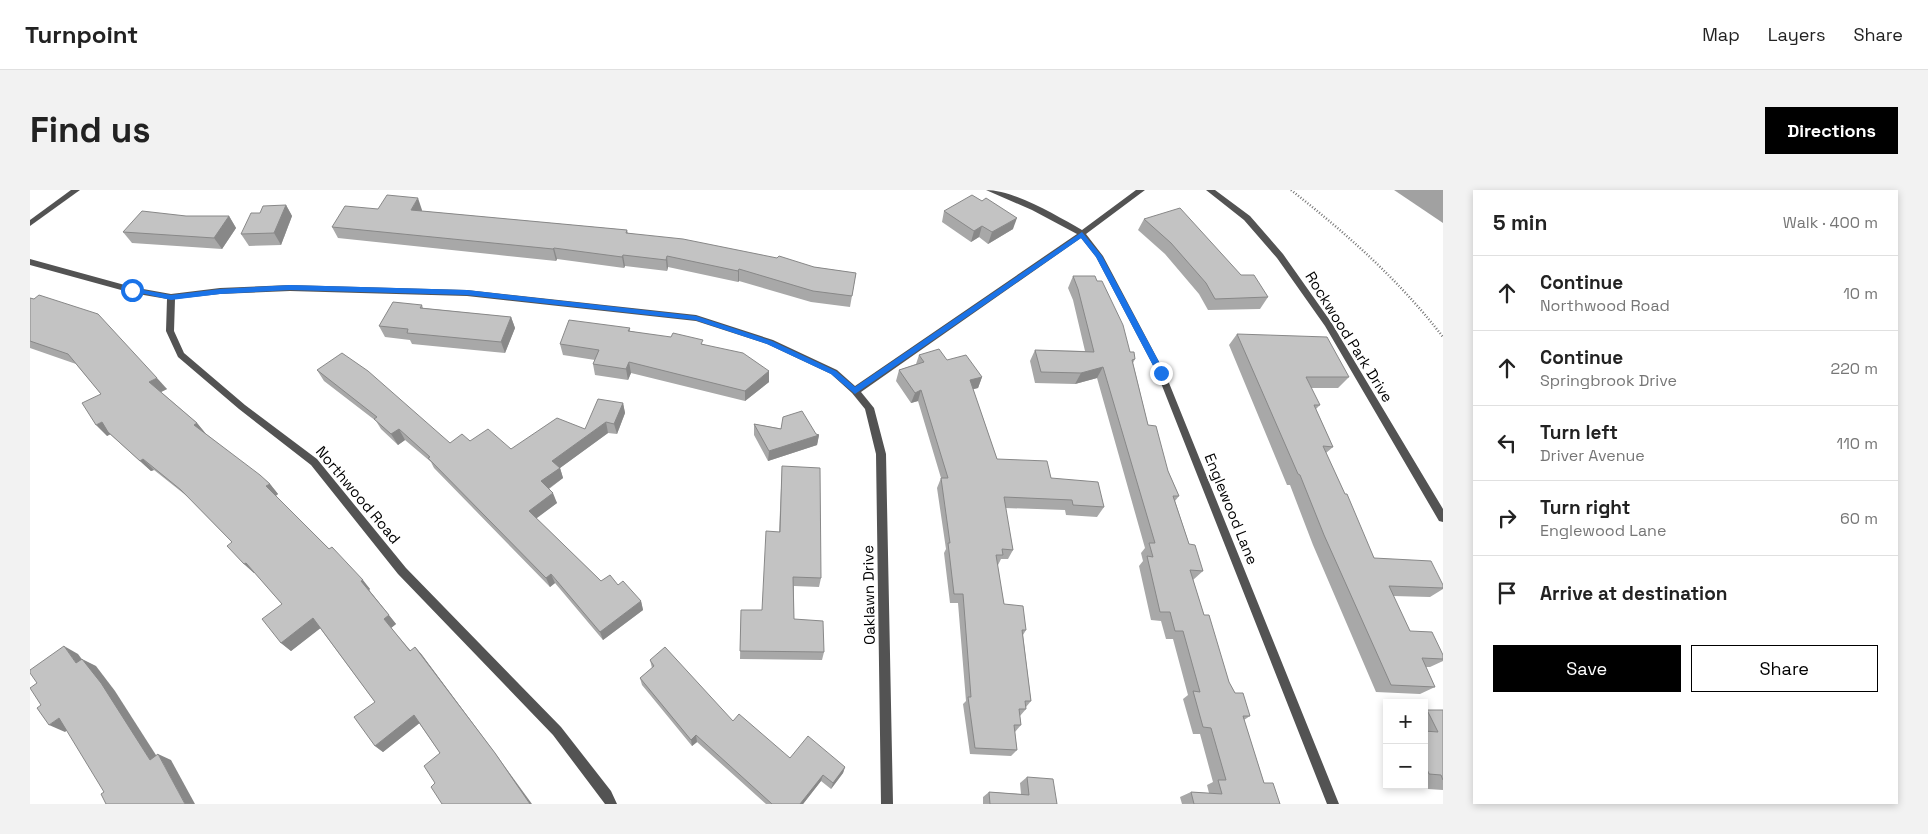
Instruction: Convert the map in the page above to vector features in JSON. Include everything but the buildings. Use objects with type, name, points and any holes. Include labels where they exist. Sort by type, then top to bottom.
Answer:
[{"type":"street","points":[[30,224],[76,190]]},
{"type":"street","points":[[990,190],[1035,208],[1082,234]]},
{"type":"street","points":[[855,391],[1082,234],[1141,190]]},
{"type":"street","name":"Rockwood Park Drive","points":[[1210,190],[1247,218],[1280,256],[1328,324],[1443,518]]},
{"type":"street","name":"Englewood Lane","points":[[1082,234],[1099,256],[1161,373],[1333,804]]},
{"type":"street","points":[[30,262],[132,290],[171,297]]},
{"type":"street","name":"Oaklawn Drive","points":[[171,297],[220,291],[290,288],[467,293],[696,318],[770,342],[834,372],[855,391],[869,408],[881,454],[887,804]]},
{"type":"street","name":"Northwood Road","points":[[171,297],[170,331],[181,355],[242,407],[314,462],[402,571],[557,732],[607,795],[611,804]]},
{"type":"path","points":[[1291,190],[1352,239],[1399,285],[1443,338]]},
{"type":"shaded area","points":[[1394,190],[1443,190],[1443,223]]},
{"type":"route","points":[[132,290],[171,297],[220,291],[290,288],[467,293],[696,318],[770,342],[834,372],[855,391],[1082,234],[1099,256],[1161,373]]}]
